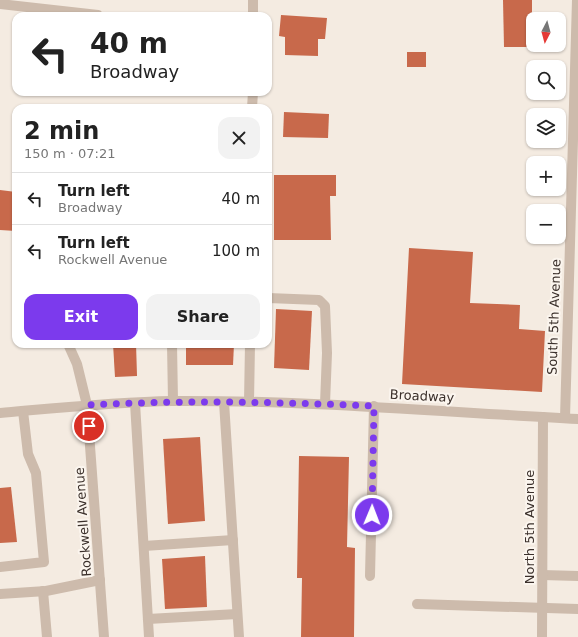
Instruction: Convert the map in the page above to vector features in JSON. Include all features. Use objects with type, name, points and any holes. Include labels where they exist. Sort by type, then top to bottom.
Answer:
[{"type":"street","points":[[253,0],[253,12]]},
{"type":"street","name":"South 5th Avenue","points":[[564,418],[577,0]]},
{"type":"street","points":[[0,4],[71,12]]},
{"type":"street","points":[[272,298],[319,300],[325,306],[327,353],[325,404]]},
{"type":"street","name":"Rockwell Avenue","points":[[70,348],[77,364],[87,405],[104,637]]},
{"type":"street","points":[[172,348],[173,401]]},
{"type":"street","points":[[249,402],[250,348]]},
{"type":"street","name":"Broadway","points":[[0,413],[87,405],[173,401],[374,406],[578,419]]},
{"type":"street","points":[[135,402],[149,637]]},
{"type":"street","points":[[224,402],[238,637]]},
{"type":"street","points":[[370,576],[374,406]]},
{"type":"street","points":[[0,567],[44,562],[36,473],[28,454],[23,411]]},
{"type":"street","name":"North 5th Avenue","points":[[542,637],[543,417]]},
{"type":"street","points":[[144,546],[233,540]]},
{"type":"street","points":[[542,575],[578,576]]},
{"type":"street","points":[[0,594],[43,591],[100,580]]},
{"type":"street","points":[[43,591],[47,637]]},
{"type":"street","points":[[417,604],[578,609]]},
{"type":"street","points":[[148,619],[237,614]]},
{"type":"building","points":[[503,0],[532,0],[532,12],[526,12],[526,47],[504,47]]},
{"type":"building","points":[[281,15],[327,18],[325,39],[318,39],[318,56],[285,55],[285,37],[279,36]]},
{"type":"building","points":[[407,52],[426,52],[426,67],[407,67]]},
{"type":"building","points":[[284,112],[329,114],[328,138],[283,137]]},
{"type":"building","points":[[274,175],[336,175],[336,196],[330,196],[331,240],[274,240]]},
{"type":"building","points":[[0,190],[12,192],[12,231],[0,230]]},
{"type":"building","points":[[409,248],[473,252],[470,303],[520,305],[519,329],[545,331],[542,392],[402,384]]},
{"type":"building","points":[[276,309],[312,311],[309,370],[274,368]]},
{"type":"building","points":[[113,348],[136,348],[137,376],[115,377]]},
{"type":"building","points":[[186,348],[234,348],[233,365],[186,365]]},
{"type":"building","points":[[200,437],[205,521],[168,524],[163,439]]},
{"type":"building","points":[[299,456],[349,457],[347,547],[355,548],[354,637],[301,637],[302,578],[297,578]]},
{"type":"building","points":[[11,487],[17,542],[0,543],[0,488]]},
{"type":"building","points":[[205,556],[207,607],[165,609],[162,559]]},
{"type":"route","points":[[89,426],[87,405],[173,401],[374,406],[372,515]]}]
